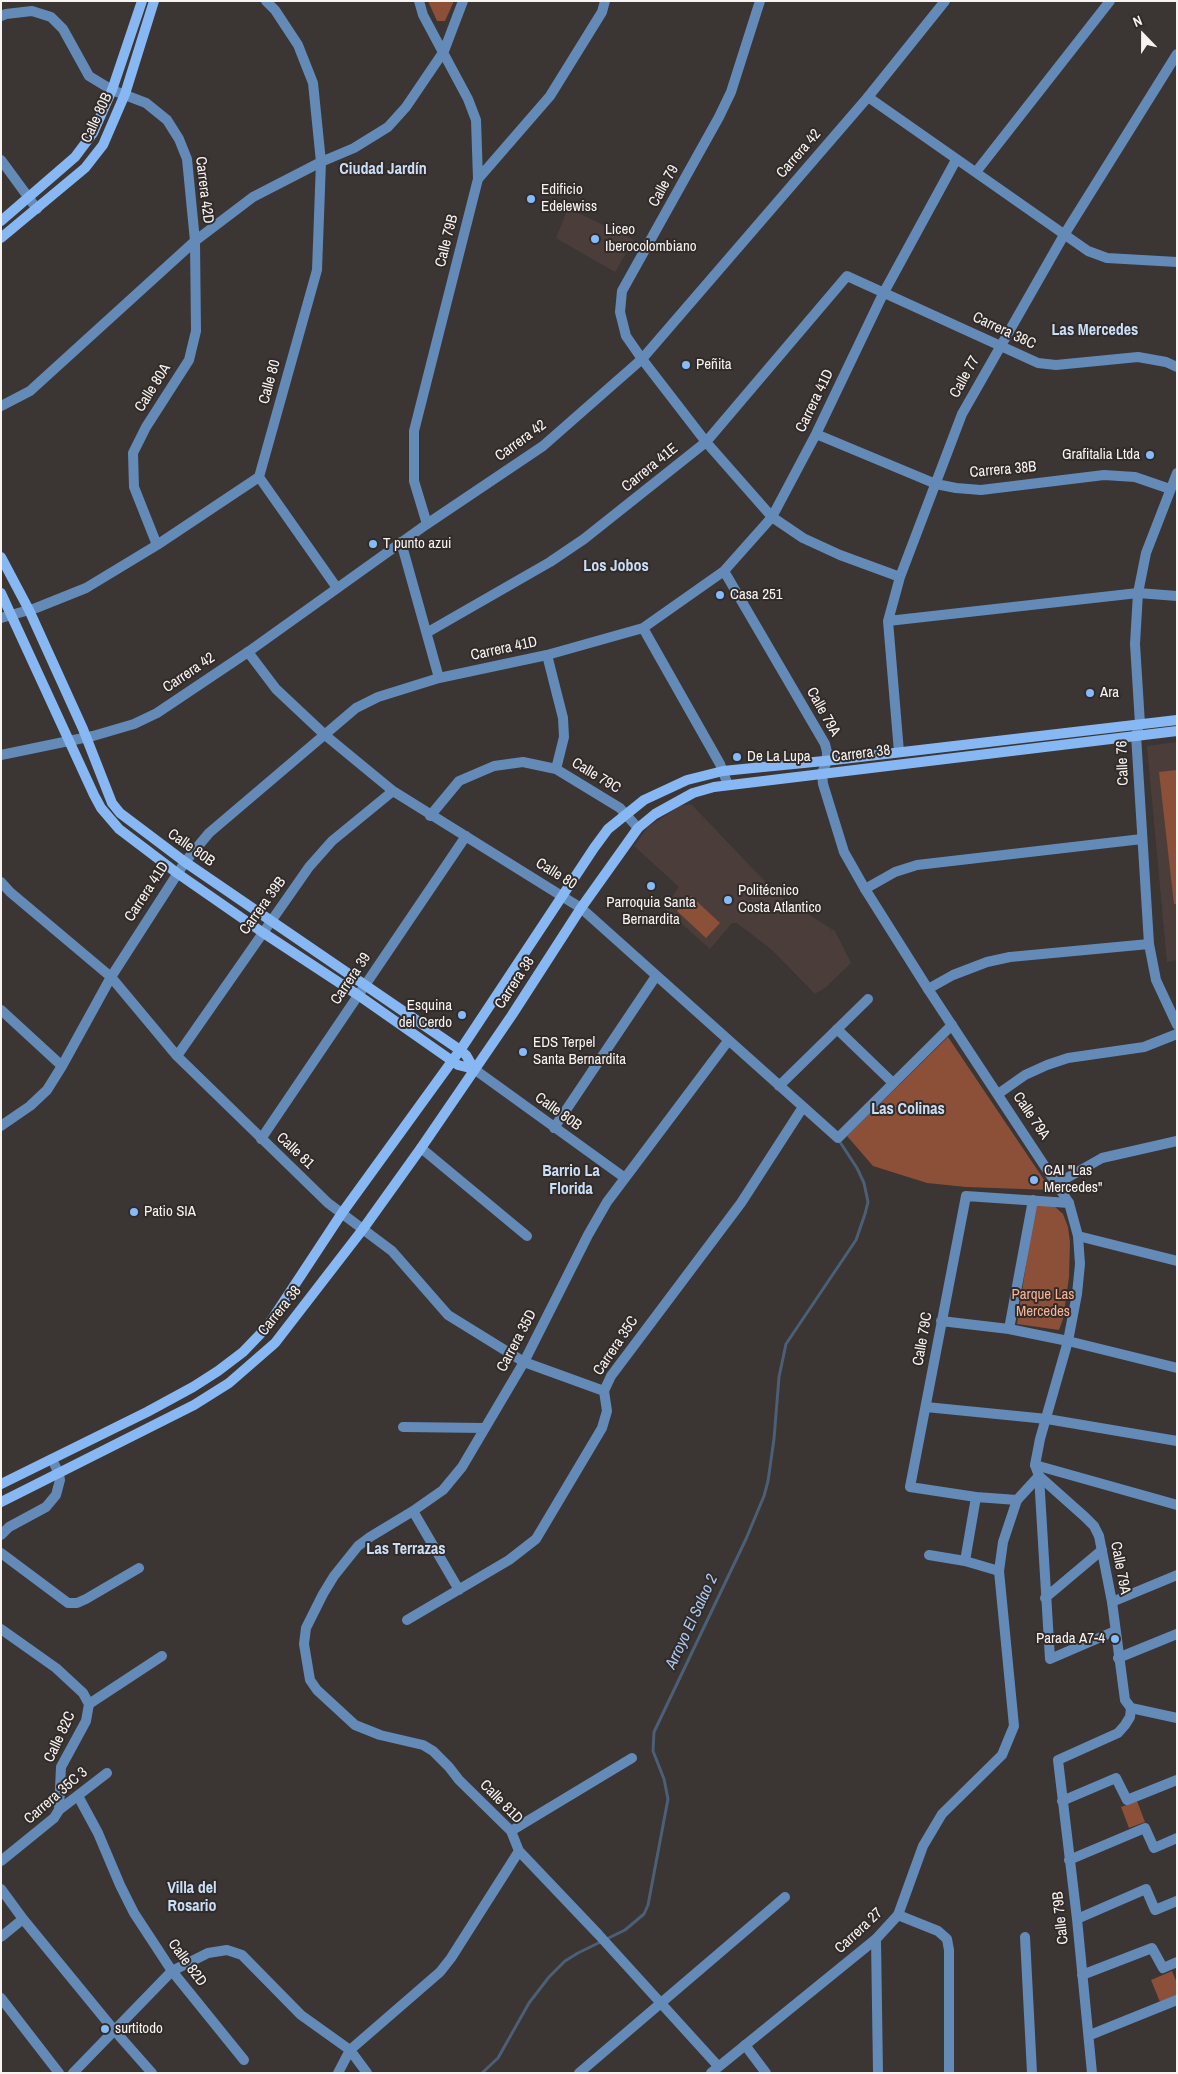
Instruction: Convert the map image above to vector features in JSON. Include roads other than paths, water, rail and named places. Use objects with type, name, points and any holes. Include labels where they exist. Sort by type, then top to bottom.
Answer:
[{"type":"main road","name":"Calle 80B","points":[[1,221],[30,198],[75,156],[93,133],[112,90],[142,1]]},
{"type":"main road","name":"Calle 80B","points":[[1,238],[85,168],[103,145],[125,94],[154,1]]},
{"type":"main road","name":"Calle 80B","points":[[1,557],[29,610],[86,738],[109,796],[120,813],[185,862],[460,1050],[466,1055],[474,1069]]},
{"type":"main road","name":"Calle 80B","points":[[1,593],[94,794],[108,817],[176,873],[358,995],[458,1065],[474,1069]]},
{"type":"main road","name":"Carrera 38","points":[[1,1484],[147,1412],[193,1387],[243,1352],[267,1327],[342,1214],[460,1050],[608,830],[626,814],[664,789],[687,780],[722,771],[827,761],[1177,720]]},
{"type":"main road","name":"Carrera 38","points":[[1,1502],[194,1405],[229,1383],[275,1343],[363,1229],[421,1148],[638,828],[672,802],[693,793],[728,785],[1177,731]]},
{"type":"street","name":"Calle 80","points":[[260,477],[317,270],[321,162],[313,83],[298,44],[275,10],[266,1]]},
{"type":"street","points":[[419,1],[423,15],[444,51],[468,99],[476,120],[478,178]]},
{"type":"street","points":[[1,406],[30,391],[195,241],[253,197],[321,162],[354,148],[388,127],[406,107],[444,51],[463,1]]},
{"type":"street","name":"Calle 79B","points":[[428,524],[414,481],[414,431],[478,178],[550,96],[602,12],[605,1]]},
{"type":"street","name":"Calle 79","points":[[760,1],[727,101],[622,291],[620,312],[626,336],[642,359],[706,442],[772,517],[803,538],[840,555],[900,577]]},
{"type":"street","name":"Carrera 42","points":[[1,755],[86,738],[134,724],[158,713],[248,652],[401,542],[543,446],[642,359],[868,98],[945,1]]},
{"type":"street","points":[[976,172],[1110,1]]},
{"type":"street","name":"Carrera 42D","points":[[1,16],[32,11],[51,17],[63,29],[90,76],[112,90],[146,103],[167,120],[179,139],[187,159],[195,241]]},
{"type":"street","name":"Calle 77","points":[[899,752],[888,621],[900,577],[962,414],[1064,235],[1177,54]]},
{"type":"street","points":[[868,98],[1088,251],[1107,258],[1177,262]]},
{"type":"street","points":[[1,160],[37,209]]},
{"type":"street","name":"Carrera 41D","points":[[1,1126],[30,1106],[46,1090],[62,1066],[111,977],[176,873],[185,862],[209,834],[356,708],[439,678],[546,655],[643,628],[724,571],[772,517],[816,434],[884,294],[956,160]]},
{"type":"street","name":"Calle 80A","points":[[158,545],[134,487],[134,453],[146,427],[189,360],[196,331],[195,241]]},
{"type":"street","name":"Carrera 38C","points":[[847,276],[941,318],[999,347],[1038,363],[1056,365],[1138,357],[1166,362],[1177,367]]},
{"type":"street","name":"Carrera 41E","points":[[428,632],[550,562],[584,539],[706,442],[847,276]]},
{"type":"street","name":"Carrera 38B","points":[[816,434],[936,484],[956,488],[981,490],[1104,475],[1124,475],[1170,489]]},
{"type":"street","name":"Calle 76","points":[[1177,473],[1146,553],[1138,593],[1135,644],[1140,724],[1136,735],[1149,944],[1156,980],[1177,1025]]},
{"type":"street","points":[[1,618],[29,610],[86,588],[158,545],[260,477],[337,588]]},
{"type":"street","points":[[401,542],[428,632],[439,678]]},
{"type":"street","name":"Calle 79A","points":[[724,571],[825,744],[828,752],[827,761],[822,773],[844,852],[928,989],[1058,1183],[1069,1203],[1078,1236],[1080,1264],[1077,1294],[1068,1341],[1040,1440],[1035,1465],[1039,1476],[1094,1526],[1102,1550],[1112,1602],[1123,1694],[1131,1708]]},
{"type":"street","points":[[888,621],[1138,593],[1177,596]]},
{"type":"street","points":[[643,628],[728,785]]},
{"type":"street","name":"Calle 80","points":[[248,652],[276,689],[325,735],[393,791],[430,816],[466,836],[582,908],[838,1138],[893,1083]]},
{"type":"street","name":"Calle 79C","points":[[546,655],[563,718],[564,737],[556,769],[620,808],[638,828]]},
{"type":"street","points":[[430,816],[460,781],[494,766],[522,762],[556,769]]},
{"type":"street","name":"Carrera 39B","points":[[177,1056],[270,920],[309,867],[332,841],[393,791]]},
{"type":"street","name":"Carrera 39","points":[[260,1139],[466,836]]},
{"type":"street","points":[[865,889],[895,872],[918,864],[1142,839]]},
{"type":"street","name":"Calle 81","points":[[1,882],[10,892],[111,977],[177,1056],[260,1139],[328,1203],[392,1251],[448,1315],[524,1362],[604,1392]]},
{"type":"street","points":[[928,989],[953,975],[988,962],[1010,958],[1149,944]]},
{"type":"street","points":[[554,1128],[656,976]]},
{"type":"street","points":[[779,1086],[868,999]]},
{"type":"street","points":[[1,1010],[62,1066]]},
{"type":"street","points":[[837,1029],[893,1083],[952,1025]]},
{"type":"street","points":[[998,1094],[1025,1075],[1047,1065],[1068,1058],[1144,1047],[1177,1034]]},
{"type":"street","name":"Carrera 35D","points":[[306,1628],[334,1576],[358,1546],[443,1490],[462,1467],[524,1362],[588,1235],[607,1202],[728,1041]]},
{"type":"street","name":"Calle 80B","points":[[474,1069],[625,1178]]},
{"type":"street","name":"Carrera 35C","points":[[406,1620],[509,1560],[536,1539],[602,1428],[607,1411],[604,1392],[611,1376],[741,1203],[803,1107]]},
{"type":"street","points":[[1058,1183],[1102,1158],[1177,1141]]},
{"type":"street","points":[[421,1148],[528,1236]]},
{"type":"street","name":"Calle 79C","points":[[976,1497],[910,1487],[941,1321],[966,1196],[1033,1200]]},
{"type":"street","points":[[1009,1330],[1033,1200],[1069,1203]]},
{"type":"street","points":[[1078,1236],[1177,1261]]},
{"type":"street","points":[[941,1321],[1009,1330],[1068,1341],[1177,1368]]},
{"type":"street","points":[[926,1408],[1047,1419],[1177,1441]]},
{"type":"street","points":[[403,1427],[485,1428]]},
{"type":"street","points":[[1,1535],[9,1527],[46,1507],[56,1495],[60,1480],[52,1458]]},
{"type":"street","points":[[1035,1465],[1177,1505]]},
{"type":"street","points":[[929,1555],[965,1561],[999,1571],[1003,1542],[1017,1500],[1039,1476]]},
{"type":"street","points":[[1039,1476],[1050,1659],[1115,1631]]},
{"type":"street","points":[[965,1561],[976,1497],[1017,1500]]},
{"type":"street","points":[[413,1511],[459,1590]]},
{"type":"street","points":[[1045,1598],[1102,1550]]},
{"type":"street","points":[[1,1553],[68,1603],[77,1603],[86,1599],[138,1568]]},
{"type":"street","name":"Carrera 27","points":[[714,2070],[876,1940],[898,1915],[923,1846],[942,1814],[1002,1754],[1014,1726],[999,1571]]},
{"type":"street","points":[[1112,1602],[1177,1575]]},
{"type":"street","name":"Calle 81D","points":[[306,1628],[304,1644],[306,1662],[310,1680],[317,1690],[355,1725],[380,1735],[423,1745],[432,1751],[511,1830],[519,1851],[659,2003],[714,2070]]},
{"type":"street","name":"Calle 82C","points":[[1,1629],[56,1668],[83,1692],[89,1704],[86,1721],[61,1767],[59,1810]]},
{"type":"street","points":[[1118,1658],[1177,1634]]},
{"type":"street","points":[[89,1704],[162,1656]]},
{"type":"street","points":[[1131,1708],[1177,1718]]},
{"type":"street","name":"Calle 79B","points":[[1092,2073],[1090,2035],[1058,1760],[1118,1733],[1125,1725],[1131,1708]]},
{"type":"street","points":[[511,1830],[632,1758]]},
{"type":"street","name":"Carrera 35C 3","points":[[1,1861],[54,1818],[59,1810],[107,1772]]},
{"type":"street","points":[[1062,1801],[1116,1778],[1127,1800],[1177,1780]]},
{"type":"street","name":"Calle 82D","points":[[78,1796],[98,1833],[134,1913],[172,1971],[244,2060]]},
{"type":"street","points":[[1069,1860],[1144,1828],[1154,1848],[1177,1838]]},
{"type":"street","points":[[338,2073],[350,2050],[440,1972],[451,1958],[519,1851]]},
{"type":"street","points":[[1,1889],[23,1919],[114,2030],[152,2073]]},
{"type":"street","points":[[1077,1919],[1146,1889],[1155,1910],[1177,1901]]},
{"type":"street","points":[[579,2073],[591,2069],[659,2003],[785,1897]]},
{"type":"street","points":[[898,1915],[938,1931],[947,1940],[949,1950],[950,2073]]},
{"type":"street","points":[[1,1937],[23,1919]]},
{"type":"street","points":[[1025,1937],[1032,2073]]},
{"type":"street","points":[[876,1940],[878,2073]]},
{"type":"street","points":[[1082,1975],[1152,1948],[1163,1968],[1177,1962]]},
{"type":"street","points":[[73,2073],[172,1971],[208,1953],[227,1950],[242,1955],[301,2015],[350,2050],[367,2073]]},
{"type":"street","points":[[1,1998],[59,2073]]},
{"type":"street","points":[[1090,2035],[1177,2000]]},
{"type":"street","points":[[745,2045],[766,2073]]},
{"type":"waterway","name":"Arroyo El Salao 2","points":[[482,2073],[498,2058],[529,2003],[549,1977],[565,1961],[625,1930],[644,1914],[648,1905],[668,1799],[664,1779],[653,1751],[654,1732],[746,1539],[764,1496],[774,1439],[779,1377],[786,1344],[856,1240],[868,1202],[864,1183],[857,1168],[838,1139]]},
{"type":"place","name":"Edificio Edelewiss","points":[[531,199]]},
{"type":"place","name":"Liceo Iberocolombiano","points":[[595,239]]},
{"type":"place","name":"Peñita","points":[[686,365]]},
{"type":"place","name":"Grafitalia Ltda","points":[[1150,455]]},
{"type":"place","name":"T punto azui","points":[[373,544]]},
{"type":"place","name":"Casa 251","points":[[720,595]]},
{"type":"place","name":"Ara","points":[[1090,693]]},
{"type":"place","name":"De La Lupa","points":[[737,757]]},
{"type":"place","name":"Parroquia Santa Bernardita","points":[[651,886]]},
{"type":"place","name":"Politécnico Costa Atlantico","points":[[728,900]]},
{"type":"place","name":"Esquina del Cerdo","points":[[462,1015]]},
{"type":"place","name":"EDS Terpel Santa Bernardita","points":[[523,1052]]},
{"type":"place","name":"CAI \"Las Mercedes\"","points":[[1034,1180]]},
{"type":"place","name":"Patio SIA","points":[[134,1212]]},
{"type":"place","name":"Parada A7-4","points":[[1115,1639]]},
{"type":"place","name":"surtitodo","points":[[105,2029]]},
{"type":"district","name":"Ciudad Jardín","points":[[383,170]]},
{"type":"district","name":"Las Mercedes","points":[[1095,331]]},
{"type":"district","name":"Los Jobos","points":[[616,567]]},
{"type":"district","name":"Las Colinas","points":[[908,1110]]},
{"type":"district","name":"Barrio La Florida","points":[[571,1181]]},
{"type":"district","name":"Las Terrazas","points":[[406,1550]]},
{"type":"district","name":"Villa del Rosario","points":[[192,1898]]},
{"type":"park label","name":"Parque Las Mercedes","points":[[1043,1304]]}]
